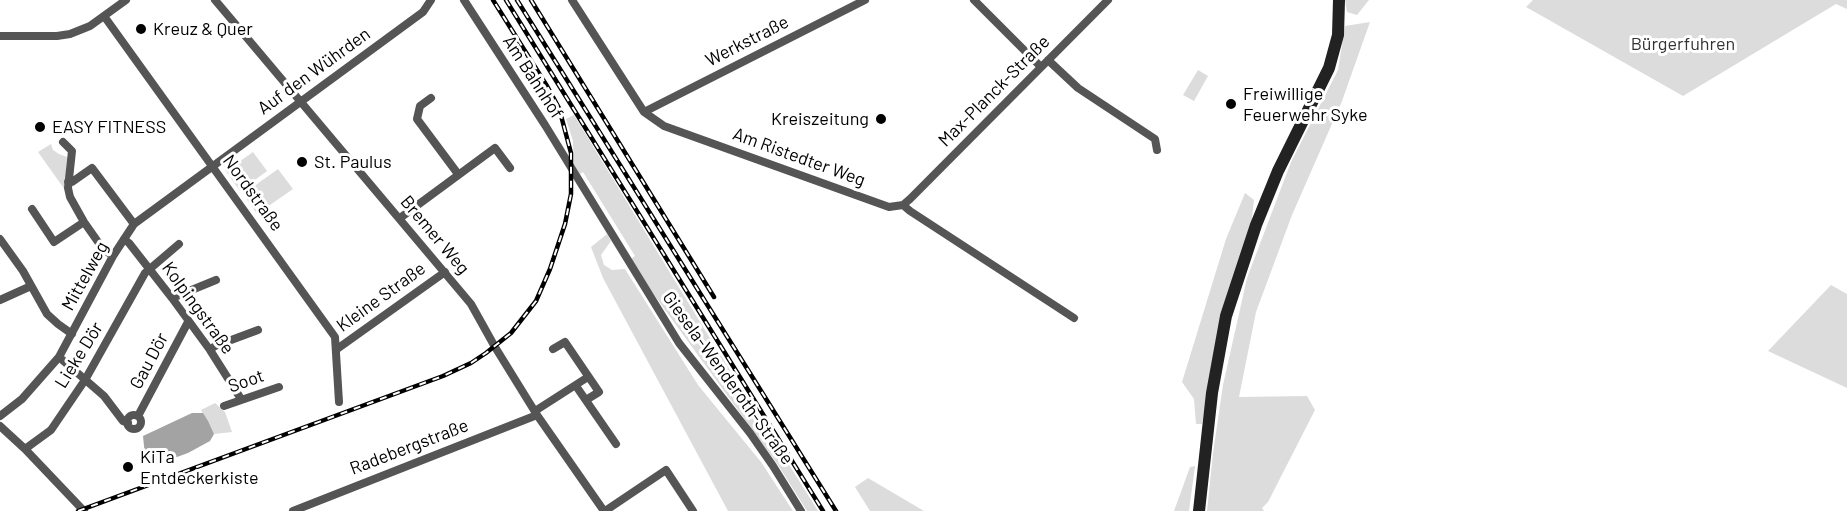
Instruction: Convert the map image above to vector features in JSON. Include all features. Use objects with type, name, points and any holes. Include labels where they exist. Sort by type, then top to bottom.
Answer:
[{"type":"main road","points":[[1199,511],[1212,393],[1227,316],[1256,225],[1275,179],[1329,68],[1338,35],[1339,0]]},
{"type":"street","points":[[0,36],[70,34],[90,26],[126,0]]},
{"type":"street","name":"Bremer Weg","points":[[215,0],[471,304],[536,413],[604,511]]},
{"type":"street","name":"Auf den Wührden","points":[[213,165],[423,12],[431,0]]},
{"type":"street","name":"Am Bahnhof","points":[[464,0],[545,125],[572,172]]},
{"type":"street","name":"Am Ristedter Weg","points":[[572,0],[644,112],[664,126],[889,207],[903,204]]},
{"type":"street","name":"Werkstraße","points":[[644,112],[865,0]]},
{"type":"street","points":[[974,0],[1041,67]]},
{"type":"street","name":"Max-Planck-Straße","points":[[903,204],[1108,0]]},
{"type":"street","name":"Nordstraße","points":[[104,16],[335,337],[339,402]]},
{"type":"street","points":[[1048,60],[1078,88],[1155,140],[1157,150]]},
{"type":"street","points":[[431,98],[420,106],[417,119],[458,174]]},
{"type":"street","points":[[63,142],[72,151],[68,182],[70,197],[103,249],[113,256]]},
{"type":"street","points":[[400,218],[495,148],[510,168]]},
{"type":"street","name":"Mittelweg","points":[[0,416],[22,399],[59,357],[113,256],[134,224],[213,165]]},
{"type":"street","points":[[68,182],[72,182],[92,168],[134,224]]},
{"type":"street","name":"Giesela-Wenderoth-Straße","points":[[572,172],[678,343],[750,433],[801,511]]},
{"type":"street","points":[[903,204],[910,211],[1055,301],[1074,318]]},
{"type":"street","points":[[32,209],[54,242],[84,222]]},
{"type":"street","points":[[0,239],[23,272],[47,314],[72,334]]},
{"type":"street","name":"Kolpingstraße","points":[[124,239],[172,298],[210,350],[241,399]]},
{"type":"street","name":"Lieke Dör","points":[[25,449],[51,430],[85,380],[145,273],[178,244]]},
{"type":"street","name":"Kleine Straße","points":[[337,349],[445,272]]},
{"type":"street","points":[[172,298],[216,280]]},
{"type":"street","points":[[0,300],[31,286]]},
{"type":"street","name":"Gau Dör","points":[[85,380],[104,396],[123,421],[135,429],[140,426],[141,421],[138,416],[188,322]]},
{"type":"street","points":[[210,350],[258,330]]},
{"type":"street","points":[[553,349],[566,342],[598,392],[586,400]]},
{"type":"street","points":[[59,357],[85,380]]},
{"type":"street","name":"Radebergstraße","points":[[293,511],[536,413],[588,377]]},
{"type":"street","points":[[576,386],[616,444]]},
{"type":"street","name":"Soot","points":[[224,406],[279,387]]},
{"type":"street","points":[[0,426],[84,511]]},
{"type":"street","points":[[604,511],[666,470],[693,511]]},
{"type":"green space","points":[[1345,0],[1369,0],[1357,15],[1347,12]]},
{"type":"green space","name":"Bürgerfuhren","points":[[1533,0],[1847,0],[1847,9],[1836,4],[1683,96],[1526,7]]},
{"type":"green space","points":[[1370,22],[1342,101],[1292,215],[1256,312],[1239,397],[1307,396],[1315,410],[1268,502],[1262,508],[1264,511],[1207,511],[1223,385],[1247,278],[1291,162],[1338,70],[1345,26]]},
{"type":"green space","points":[[1198,70],[1208,76],[1194,101],[1183,95]]},
{"type":"green space","points":[[574,115],[818,511],[807,511],[778,465],[652,292],[631,259],[635,256],[583,172],[578,175],[574,173],[573,141],[566,119]]},
{"type":"green space","points":[[51,144],[53,150],[67,157],[65,190],[38,152]]},
{"type":"green space","points":[[253,152],[267,171],[240,191],[225,170],[226,163],[231,159],[236,164]]},
{"type":"green space","points":[[278,169],[293,189],[257,214],[243,194]]},
{"type":"green space","points":[[1245,193],[1254,200],[1251,226],[1220,320],[1202,424],[1196,424],[1194,399],[1182,382],[1226,239]]},
{"type":"green space","points":[[607,234],[611,241],[601,255],[604,265],[612,270],[625,269],[698,385],[761,462],[793,511],[728,511],[603,278],[591,247]]},
{"type":"green space","points":[[1831,285],[1847,294],[1847,388],[1768,351]]},
{"type":"green space","points":[[215,403],[225,412],[232,432],[214,434],[201,410]]},
{"type":"green space","points":[[1195,466],[1189,511],[1174,511],[1190,467]]},
{"type":"green space","points":[[868,478],[924,511],[870,511],[855,487]]},
{"type":"shaded area","points":[[192,413],[203,413],[214,434],[210,441],[188,453],[151,464],[145,456],[143,436]]},
{"type":"railway","points":[[78,511],[443,376],[471,363],[511,333],[536,301],[550,269],[565,224],[571,194],[571,153],[559,108],[493,0]]},
{"type":"railway","points":[[506,0],[823,511]]},
{"type":"railway","points":[[517,0],[836,511]]},
{"type":"railway","points":[[531,0],[714,297]]},
{"type":"place","name":"Kreuz & Quer","points":[[141,29]]},
{"type":"place","name":"Freiwillige Feuerwehr Syke","points":[[1231,104]]},
{"type":"place","name":"Kreiszeitung","points":[[881,119]]},
{"type":"place","name":"EASY FITNESS","points":[[40,127]]},
{"type":"place","name":"St. Paulus","points":[[302,162]]},
{"type":"place","name":"KiTa Entdeckerkiste","points":[[128,467]]}]
